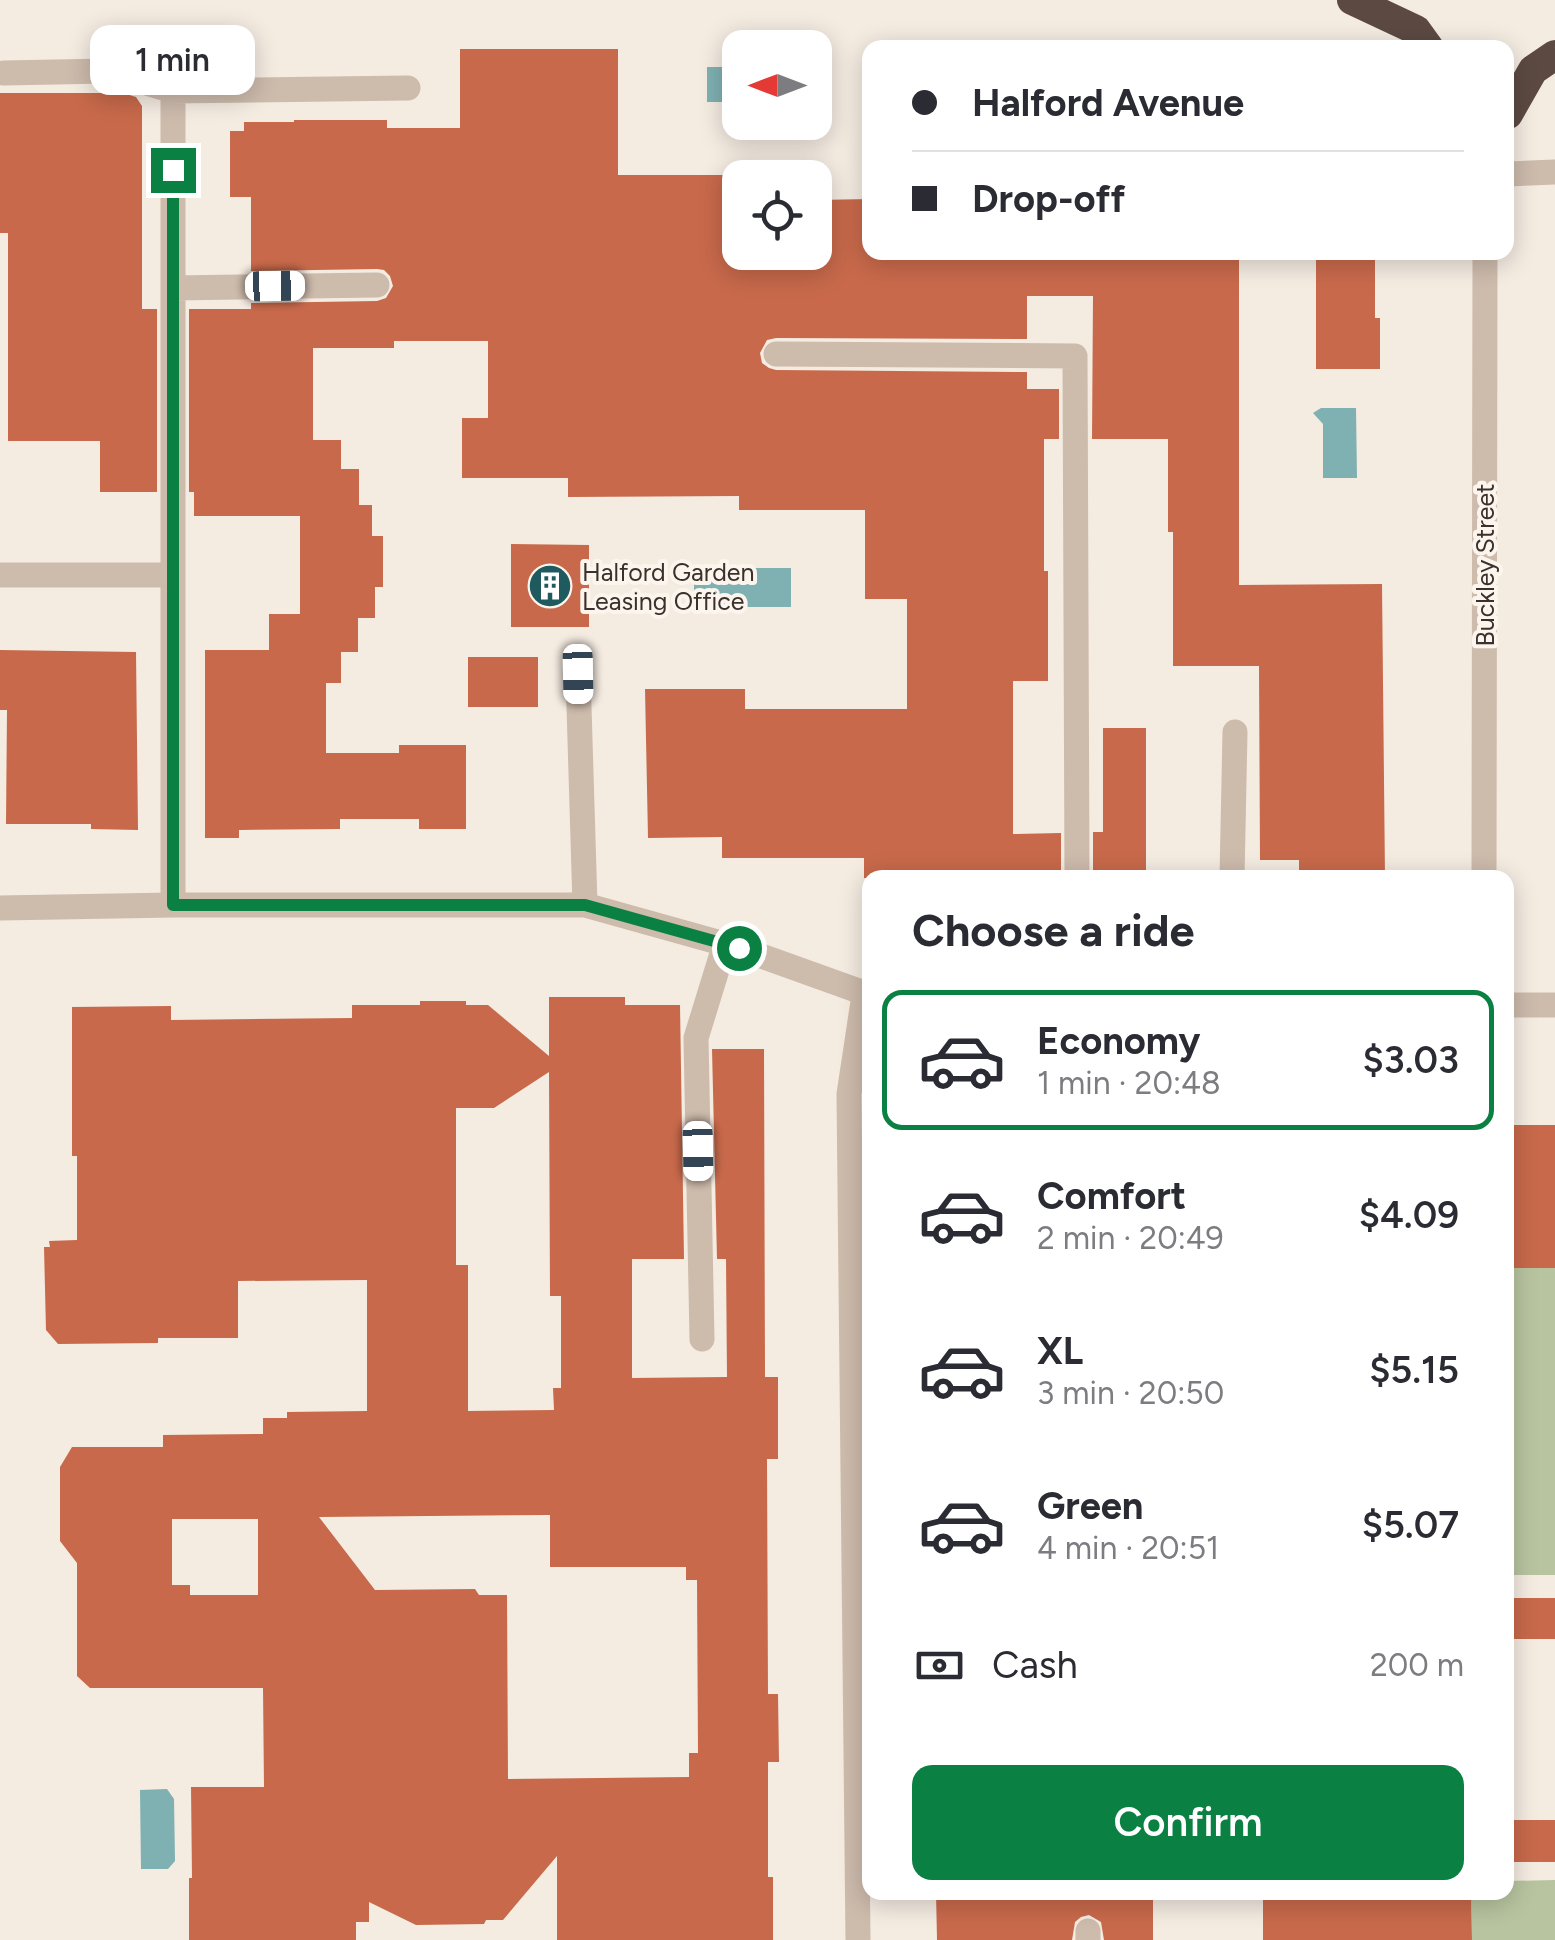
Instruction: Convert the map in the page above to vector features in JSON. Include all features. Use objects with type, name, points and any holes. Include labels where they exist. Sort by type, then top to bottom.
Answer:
[{"type":"highway","points":[[1352,0],[1416,30],[1423,40]]},
{"type":"highway","points":[[1514,103],[1533,70],[1555,55]]},
{"type":"street","points":[[4,73],[107,71],[173,91],[408,88]]},
{"type":"street","points":[[173,91],[173,905]]},
{"type":"street","points":[[1514,174],[1555,172]]},
{"type":"street","name":"Buckley Street","points":[[1484,870],[1485,260]]},
{"type":"street","points":[[173,288],[377,285]]},
{"type":"street","points":[[776,354],[1075,356],[1077,870]]},
{"type":"street","points":[[0,575],[173,575]]},
{"type":"street","points":[[578,674],[585,905]]},
{"type":"street","points":[[1232,870],[1235,732]]},
{"type":"street","points":[[0,908],[585,905],[725,944],[862,993]]},
{"type":"street","points":[[702,1339],[696,1038],[725,944]]},
{"type":"street","points":[[1514,1006],[1555,1005]]},
{"type":"street","points":[[858,1940],[849,1094],[862,1022]]},
{"type":"green space","points":[[1514,1259],[1555,1260],[1555,1575],[1514,1575]]},
{"type":"green space","points":[[1555,1880],[1555,1940],[1472,1940],[1471,1900],[1514,1900],[1514,1881]]},
{"type":"water","points":[[707,67],[722,67],[722,102],[707,102]]},
{"type":"water","points":[[1321,408],[1356,408],[1357,478],[1323,478],[1323,424],[1313,413]]},
{"type":"water","points":[[694,568],[791,568],[791,607],[694,607]]},
{"type":"water","points":[[167,1789],[174,1799],[175,1861],[168,1869],[141,1869],[140,1790]]},
{"type":"building","points":[[460,49],[618,49],[618,175],[722,175],[722,270],[832,270],[832,200],[862,199],[862,260],[1239,260],[1239,585],[1382,584],[1385,870],[1299,870],[1299,860],[1260,860],[1259,666],[1173,666],[1168,439],[1092,439],[1093,296],[1027,296],[1027,339],[776,338],[767,340],[760,353],[762,363],[776,370],[1027,372],[1027,389],[1059,389],[1059,439],[1044,439],[1048,681],[1013,681],[1013,834],[1061,833],[1061,870],[864,870],[864,858],[722,858],[722,837],[648,838],[645,689],[745,689],[745,709],[907,709],[907,599],[865,599],[865,510],[739,510],[739,496],[568,497],[568,478],[462,478],[462,418],[488,418],[488,341],[394,341],[394,348],[313,348],[313,440],[341,440],[341,469],[359,469],[359,505],[372,505],[372,536],[383,536],[383,587],[375,587],[375,618],[358,618],[358,652],[341,652],[341,683],[326,683],[326,753],[399,753],[399,745],[466,745],[466,829],[419,829],[419,819],[340,819],[340,829],[239,830],[239,838],[205,838],[205,650],[269,650],[269,614],[300,614],[300,516],[194,516],[194,492],[189,492],[189,309],[251,309],[251,303],[377,301],[386,298],[393,286],[390,276],[377,269],[251,271],[251,197],[230,197],[230,131],[244,131],[244,122],[294,120],[387,120],[387,128],[460,128]]},
{"type":"building","points":[[0,93],[123,93],[136,97],[142,106],[142,309],[157,309],[157,492],[100,492],[100,441],[8,441],[8,233],[0,233]]},
{"type":"building","points":[[1316,260],[1375,260],[1380,369],[1316,369]]},
{"type":"building","name":"Halford Garden Leasing Office","points":[[511,544],[589,545],[589,627],[511,627]]},
{"type":"building","points":[[0,650],[136,652],[138,830],[91,829],[91,824],[6,824],[7,710],[0,710]]},
{"type":"building","points":[[468,657],[538,657],[538,707],[468,707]]},
{"type":"building","points":[[1103,728],[1146,728],[1146,870],[1093,870],[1093,832],[1103,832]]},
{"type":"building","points":[[549,997],[625,997],[625,1005],[680,1005],[684,1259],[632,1259],[632,1378],[727,1377],[726,1259],[717,1259],[712,1049],[764,1049],[765,1377],[778,1377],[778,1459],[767,1459],[768,1694],[778,1694],[779,1762],[768,1762],[768,1877],[773,1877],[773,1940],[557,1940],[557,1856],[503,1920],[416,1925],[369,1902],[369,1922],[356,1922],[356,1940],[189,1940],[191,1787],[264,1787],[263,1688],[90,1688],[77,1676],[77,1563],[60,1541],[60,1467],[72,1447],[163,1447],[163,1435],[263,1434],[263,1418],[287,1418],[287,1412],[367,1411],[367,1280],[238,1281],[238,1338],[58,1344],[46,1330],[44,1247],[50,1247],[49,1241],[77,1240],[77,1156],[72,1156],[72,1007],[171,1006],[171,1020],[352,1018],[352,1005],[466,1001],[466,1005],[488,1005],[549,1056]],"holes":[[[549,1072],[550,1296],[561,1296],[561,1388],[553,1388],[554,1410],[468,1411],[468,1265],[456,1265],[456,1108],[494,1108]],[[550,1515],[550,1567],[686,1567],[686,1580],[697,1580],[698,1753],[689,1753],[689,1777],[508,1779],[507,1595],[479,1595],[475,1589],[375,1590],[319,1517]],[[172,1519],[258,1519],[258,1595],[190,1595],[190,1585],[172,1585]]]},
{"type":"building","points":[[1514,1125],[1555,1125],[1555,1268],[1514,1268]]},
{"type":"building","points":[[1514,1598],[1555,1598],[1555,1639],[1514,1639]]},
{"type":"building","points":[[1514,1820],[1555,1820],[1555,1862],[1514,1862]]},
{"type":"building","points":[[936,1900],[1153,1900],[1153,1940],[1104,1940],[1101,1922],[1089,1915],[1075,1922],[1072,1940],[937,1940]]},
{"type":"building","points":[[1263,1900],[1471,1900],[1472,1940],[1263,1940]]},
{"type":"place","name":"Halford Garden Leasing Office","points":[[550,586]]},
{"type":"route","points":[[173,170],[173,905],[585,905],[739,948]]}]
